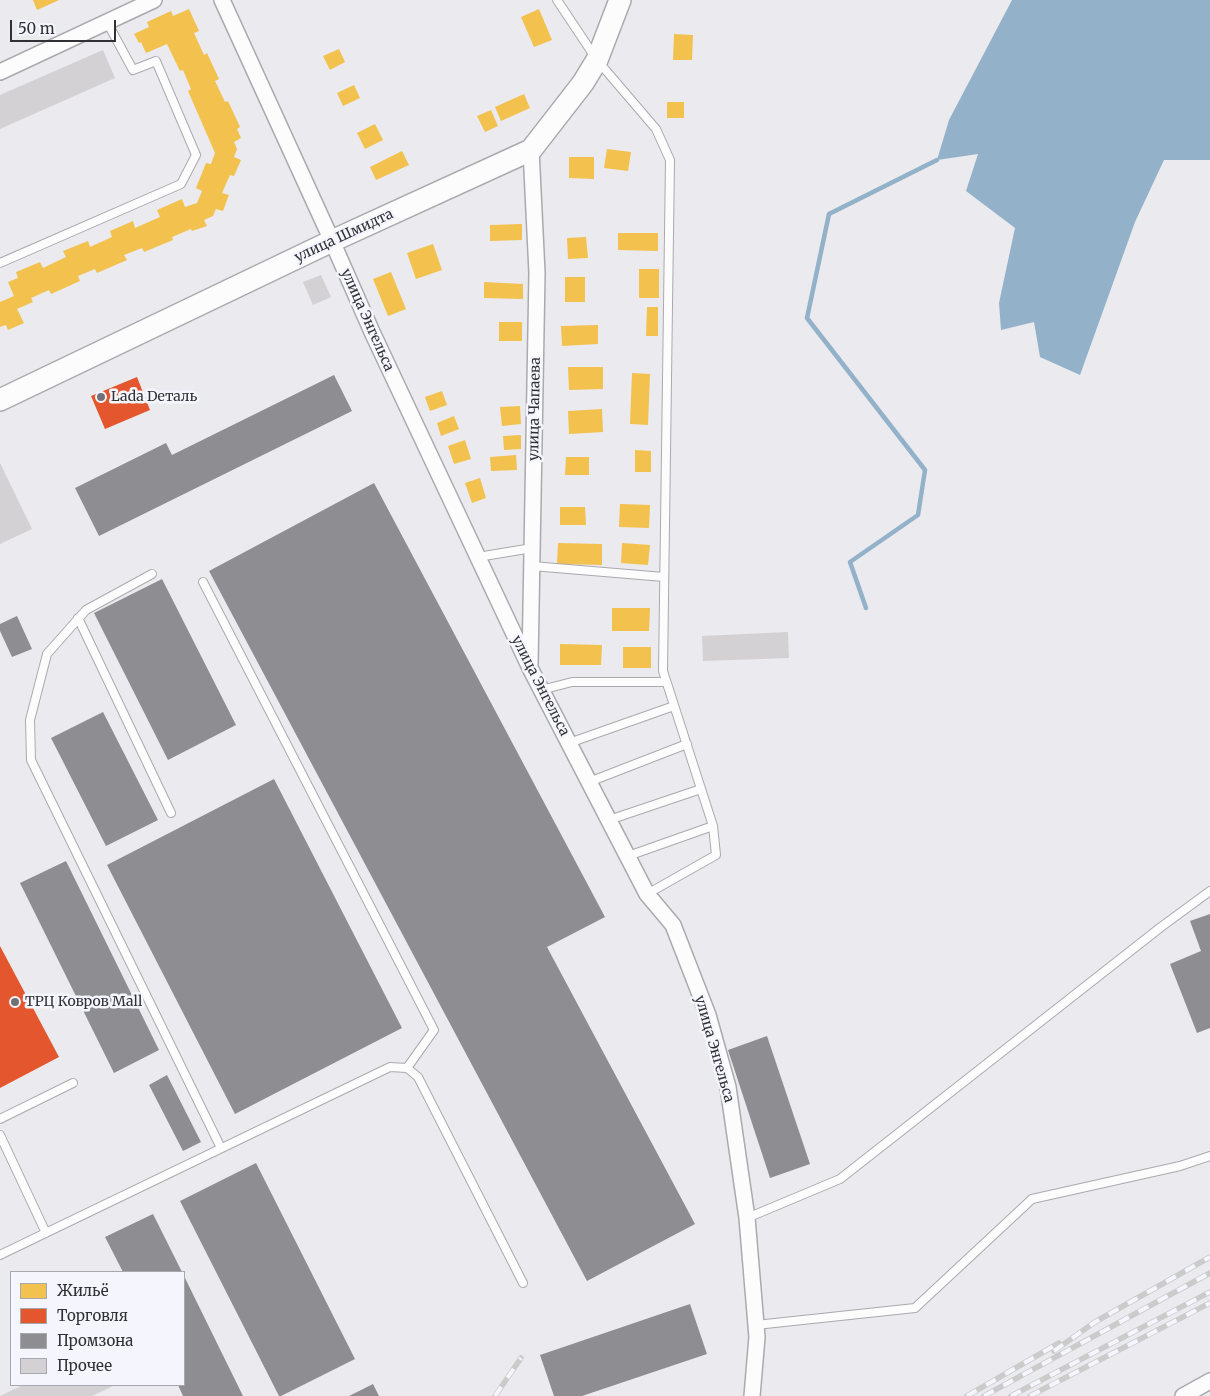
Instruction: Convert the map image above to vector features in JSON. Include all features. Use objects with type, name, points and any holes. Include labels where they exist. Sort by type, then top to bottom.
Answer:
[{"type":"main road","name":"улица Шмидта","points":[[0,400],[332,241],[531,150],[583,83],[597,60],[620,0]]},
{"type":"street","points":[[0,72],[154,0]]},
{"type":"street","name":"улица Энгельса","points":[[222,0],[372,332],[530,668],[647,894],[673,925],[708,1015],[728,1086],[748,1218],[757,1337],[752,1396]]},
{"type":"street","name":"улица Чапаева","points":[[530,668],[538,272],[531,150]]},
{"type":"street","points":[[1183,1396],[1210,1381]]},
{"type":"lane","points":[[557,0],[597,60],[656,129],[670,160],[663,670],[713,826],[716,855],[647,894]]},
{"type":"lane","points":[[0,263],[182,184],[196,154],[156,61],[133,70],[107,22]]},
{"type":"lane","points":[[478,558],[532,548]]},
{"type":"lane","points":[[532,566],[664,578]]},
{"type":"lane","points":[[152,574],[86,610],[47,654],[30,720],[31,760],[221,1148]]},
{"type":"lane","points":[[203,582],[434,1030],[406,1068]]},
{"type":"lane","points":[[78,618],[171,813]]},
{"type":"lane","points":[[542,690],[572,682],[666,682]]},
{"type":"lane","points":[[569,743],[674,706]]},
{"type":"lane","points":[[589,782],[687,744]]},
{"type":"lane","points":[[609,820],[702,789]]},
{"type":"lane","points":[[628,856],[713,826]]},
{"type":"lane","points":[[748,1218],[840,1179],[1210,891]]},
{"type":"lane","points":[[0,1255],[390,1067],[406,1068],[418,1077],[523,1283]]},
{"type":"lane","points":[[0,1119],[74,1083]]},
{"type":"lane","points":[[0,1135],[46,1233]]},
{"type":"lane","points":[[756,1325],[915,1308],[1032,1200],[1180,1166],[1210,1156]]},
{"type":"water","points":[[1012,0],[1210,0],[1210,160],[1164,160],[1135,222],[1080,375],[1040,357],[1034,322],[1001,330],[999,303],[1015,228],[966,191],[978,154],[937,160],[949,120]]},
{"type":"building: Жильё","points":[[33,0],[59,0],[37,10]]},
{"type":"building: Жильё","points":[[189,9],[199,31],[194,33],[204,55],[207,53],[219,79],[215,81],[225,102],[228,101],[240,127],[237,129],[241,138],[234,142],[237,149],[234,157],[241,160],[234,176],[230,175],[222,193],[229,195],[223,211],[216,209],[213,216],[204,220],[207,226],[192,231],[191,229],[172,237],[173,240],[144,252],[142,248],[124,255],[127,260],[97,273],[95,269],[78,276],[80,281],[51,294],[49,290],[31,298],[33,302],[17,309],[24,323],[8,330],[6,325],[0,327],[0,302],[14,296],[8,282],[18,278],[16,272],[40,262],[43,268],[66,257],[63,251],[88,241],[90,247],[112,237],[110,231],[133,221],[135,228],[160,217],[157,210],[182,199],[185,207],[197,203],[202,191],[196,188],[206,163],[211,164],[215,153],[188,91],[191,89],[183,70],[180,71],[167,44],[146,53],[141,42],[139,43],[134,34],[149,27],[147,22],[171,11],[173,16]]},
{"type":"building: Жильё","points":[[539,9],[552,40],[534,47],[521,17]]},
{"type":"building: Жильё","points":[[674,34],[693,35],[692,60],[673,60]]},
{"type":"building: Жильё","points":[[339,49],[345,62],[330,70],[323,56]]},
{"type":"building: Жильё","points":[[354,85],[360,98],[343,106],[337,93]]},
{"type":"building: Жильё","points":[[524,94],[530,108],[501,121],[495,107]]},
{"type":"building: Жильё","points":[[667,102],[684,102],[684,118],[667,118]]},
{"type":"building: Жильё","points":[[491,110],[498,126],[485,132],[477,116]]},
{"type":"building: Жильё","points":[[375,124],[383,140],[365,149],[357,133]]},
{"type":"building: Жильё","points":[[607,149],[631,152],[628,171],[604,168]]},
{"type":"building: Жильё","points":[[402,151],[409,165],[376,180],[370,167]]},
{"type":"building: Жильё","points":[[569,157],[594,157],[594,179],[569,178]]},
{"type":"building: Жильё","points":[[522,224],[522,240],[490,241],[490,225]]},
{"type":"building: Жильё","points":[[618,233],[658,233],[658,251],[618,250]]},
{"type":"building: Жильё","points":[[586,237],[588,258],[568,259],[567,238]]},
{"type":"building: Жильё","points":[[433,244],[442,270],[416,279],[407,253]]},
{"type":"building: Жильё","points":[[639,269],[659,269],[659,298],[639,298]]},
{"type":"building: Жильё","points":[[391,272],[406,309],[388,316],[373,279]]},
{"type":"building: Жильё","points":[[565,277],[585,277],[585,302],[565,302]]},
{"type":"building: Жильё","points":[[484,282],[523,284],[523,299],[484,298]]},
{"type":"building: Жильё","points":[[647,307],[658,307],[658,336],[646,336]]},
{"type":"building: Жильё","points":[[499,322],[522,322],[522,341],[499,341]]},
{"type":"building: Жильё","points":[[598,325],[598,344],[562,346],[561,326]]},
{"type":"building: Жильё","points":[[568,367],[603,367],[603,389],[569,390]]},
{"type":"building: Жильё","points":[[632,373],[650,374],[648,425],[630,424]]},
{"type":"building: Жильё","points":[[442,391],[447,405],[430,411],[425,397]]},
{"type":"building: Жильё","points":[[520,406],[521,424],[502,426],[500,407]]},
{"type":"building: Жильё","points":[[602,409],[603,432],[569,434],[568,411]]},
{"type":"building: Жильё","points":[[454,416],[459,429],[441,436],[437,423]]},
{"type":"building: Жильё","points":[[521,435],[521,449],[504,450],[503,436]]},
{"type":"building: Жильё","points":[[465,440],[471,459],[454,464],[448,446]]},
{"type":"building: Жильё","points":[[635,450],[651,451],[651,472],[635,472]]},
{"type":"building: Жильё","points":[[516,455],[517,470],[491,471],[490,457]]},
{"type":"building: Жильё","points":[[566,457],[589,457],[589,475],[565,475]]},
{"type":"building: Жильё","points":[[480,478],[486,498],[472,503],[465,483]]},
{"type":"building: Жильё","points":[[620,504],[650,505],[649,528],[619,527]]},
{"type":"building: Жильё","points":[[560,507],[585,507],[586,525],[560,525]]},
{"type":"building: Жильё","points":[[558,543],[602,544],[602,565],[557,564]]},
{"type":"building: Жильё","points":[[622,543],[650,545],[648,565],[621,563]]},
{"type":"building: Жильё","points":[[612,608],[650,608],[649,631],[612,631]]},
{"type":"building: Жильё","points":[[560,644],[602,645],[601,665],[560,665]]},
{"type":"building: Жильё","points":[[623,647],[651,647],[651,668],[623,668]]},
{"type":"building: Торговля","points":[[137,377],[150,410],[105,429],[91,396]]},
{"type":"building: Торговля","name":"ТРЦ Ковров Mall","points":[[0,946],[59,1057],[0,1088]]},
{"type":"building: Промзона","points":[[334,375],[352,411],[99,536],[75,488],[166,443],[172,455]]},
{"type":"building: Промзона","points":[[374,483],[605,917],[547,947],[695,1224],[587,1281],[209,571]]},
{"type":"building: Промзона","points":[[162,579],[236,725],[168,760],[94,613]]},
{"type":"building: Промзона","points":[[17,616],[32,649],[12,657],[0,631],[0,624]]},
{"type":"building: Промзона","points":[[103,712],[158,820],[106,846],[51,738]]},
{"type":"building: Промзона","points":[[274,779],[402,1028],[235,1114],[107,865]]},
{"type":"building: Промзона","points":[[66,861],[159,1050],[114,1073],[20,883]]},
{"type":"building: Промзона","points":[[1210,914],[1210,1028],[1197,1033],[1170,964],[1201,951],[1190,921]]},
{"type":"building: Промзона","points":[[767,1036],[810,1164],[770,1178],[728,1050]]},
{"type":"building: Промзона","points":[[167,1075],[201,1142],[183,1151],[149,1085]]},
{"type":"building: Промзона","points":[[256,1163],[355,1359],[281,1396],[279,1396],[180,1201]]},
{"type":"building: Промзона","points":[[153,1214],[182,1271],[122,1271],[105,1237]]},
{"type":"building: Промзона","points":[[185,1278],[243,1396],[183,1396],[178,1386],[185,1386]]},
{"type":"building: Промзона","points":[[690,1304],[707,1354],[582,1396],[554,1396],[540,1355]]},
{"type":"building: Промзона","points":[[373,1384],[379,1396],[349,1396]]},
{"type":"building: Прочее","points":[[103,50],[115,78],[0,129],[0,95]]},
{"type":"building: Прочее","points":[[321,275],[331,297],[313,305],[303,282]]},
{"type":"building: Прочее","points":[[0,463],[32,529],[0,544]]},
{"type":"building: Прочее","points":[[788,632],[789,658],[703,661],[702,636]]},
{"type":"building: Прочее","points":[[21,1386],[113,1386],[92,1396],[0,1396]]},
{"type":"waterway","points":[[866,608],[850,562],[918,515],[925,470],[807,318],[829,214],[937,160]]},
{"type":"railway","points":[[1054,1351],[1095,1322],[1210,1257]]},
{"type":"railway","points":[[984,1396],[1210,1273]]},
{"type":"railway","points":[[1011,1396],[1210,1292]]},
{"type":"railway","points":[[1030,1396],[1210,1303]]},
{"type":"railway","points":[[967,1396],[1059,1343]]},
{"type":"railway","points":[[495,1396],[521,1358]]},
{"type":"place","name":"Lada Dеталь","points":[[101,397]]},
{"type":"place","name":"ТРЦ Ковров Mall","points":[[15,1002]]}]
